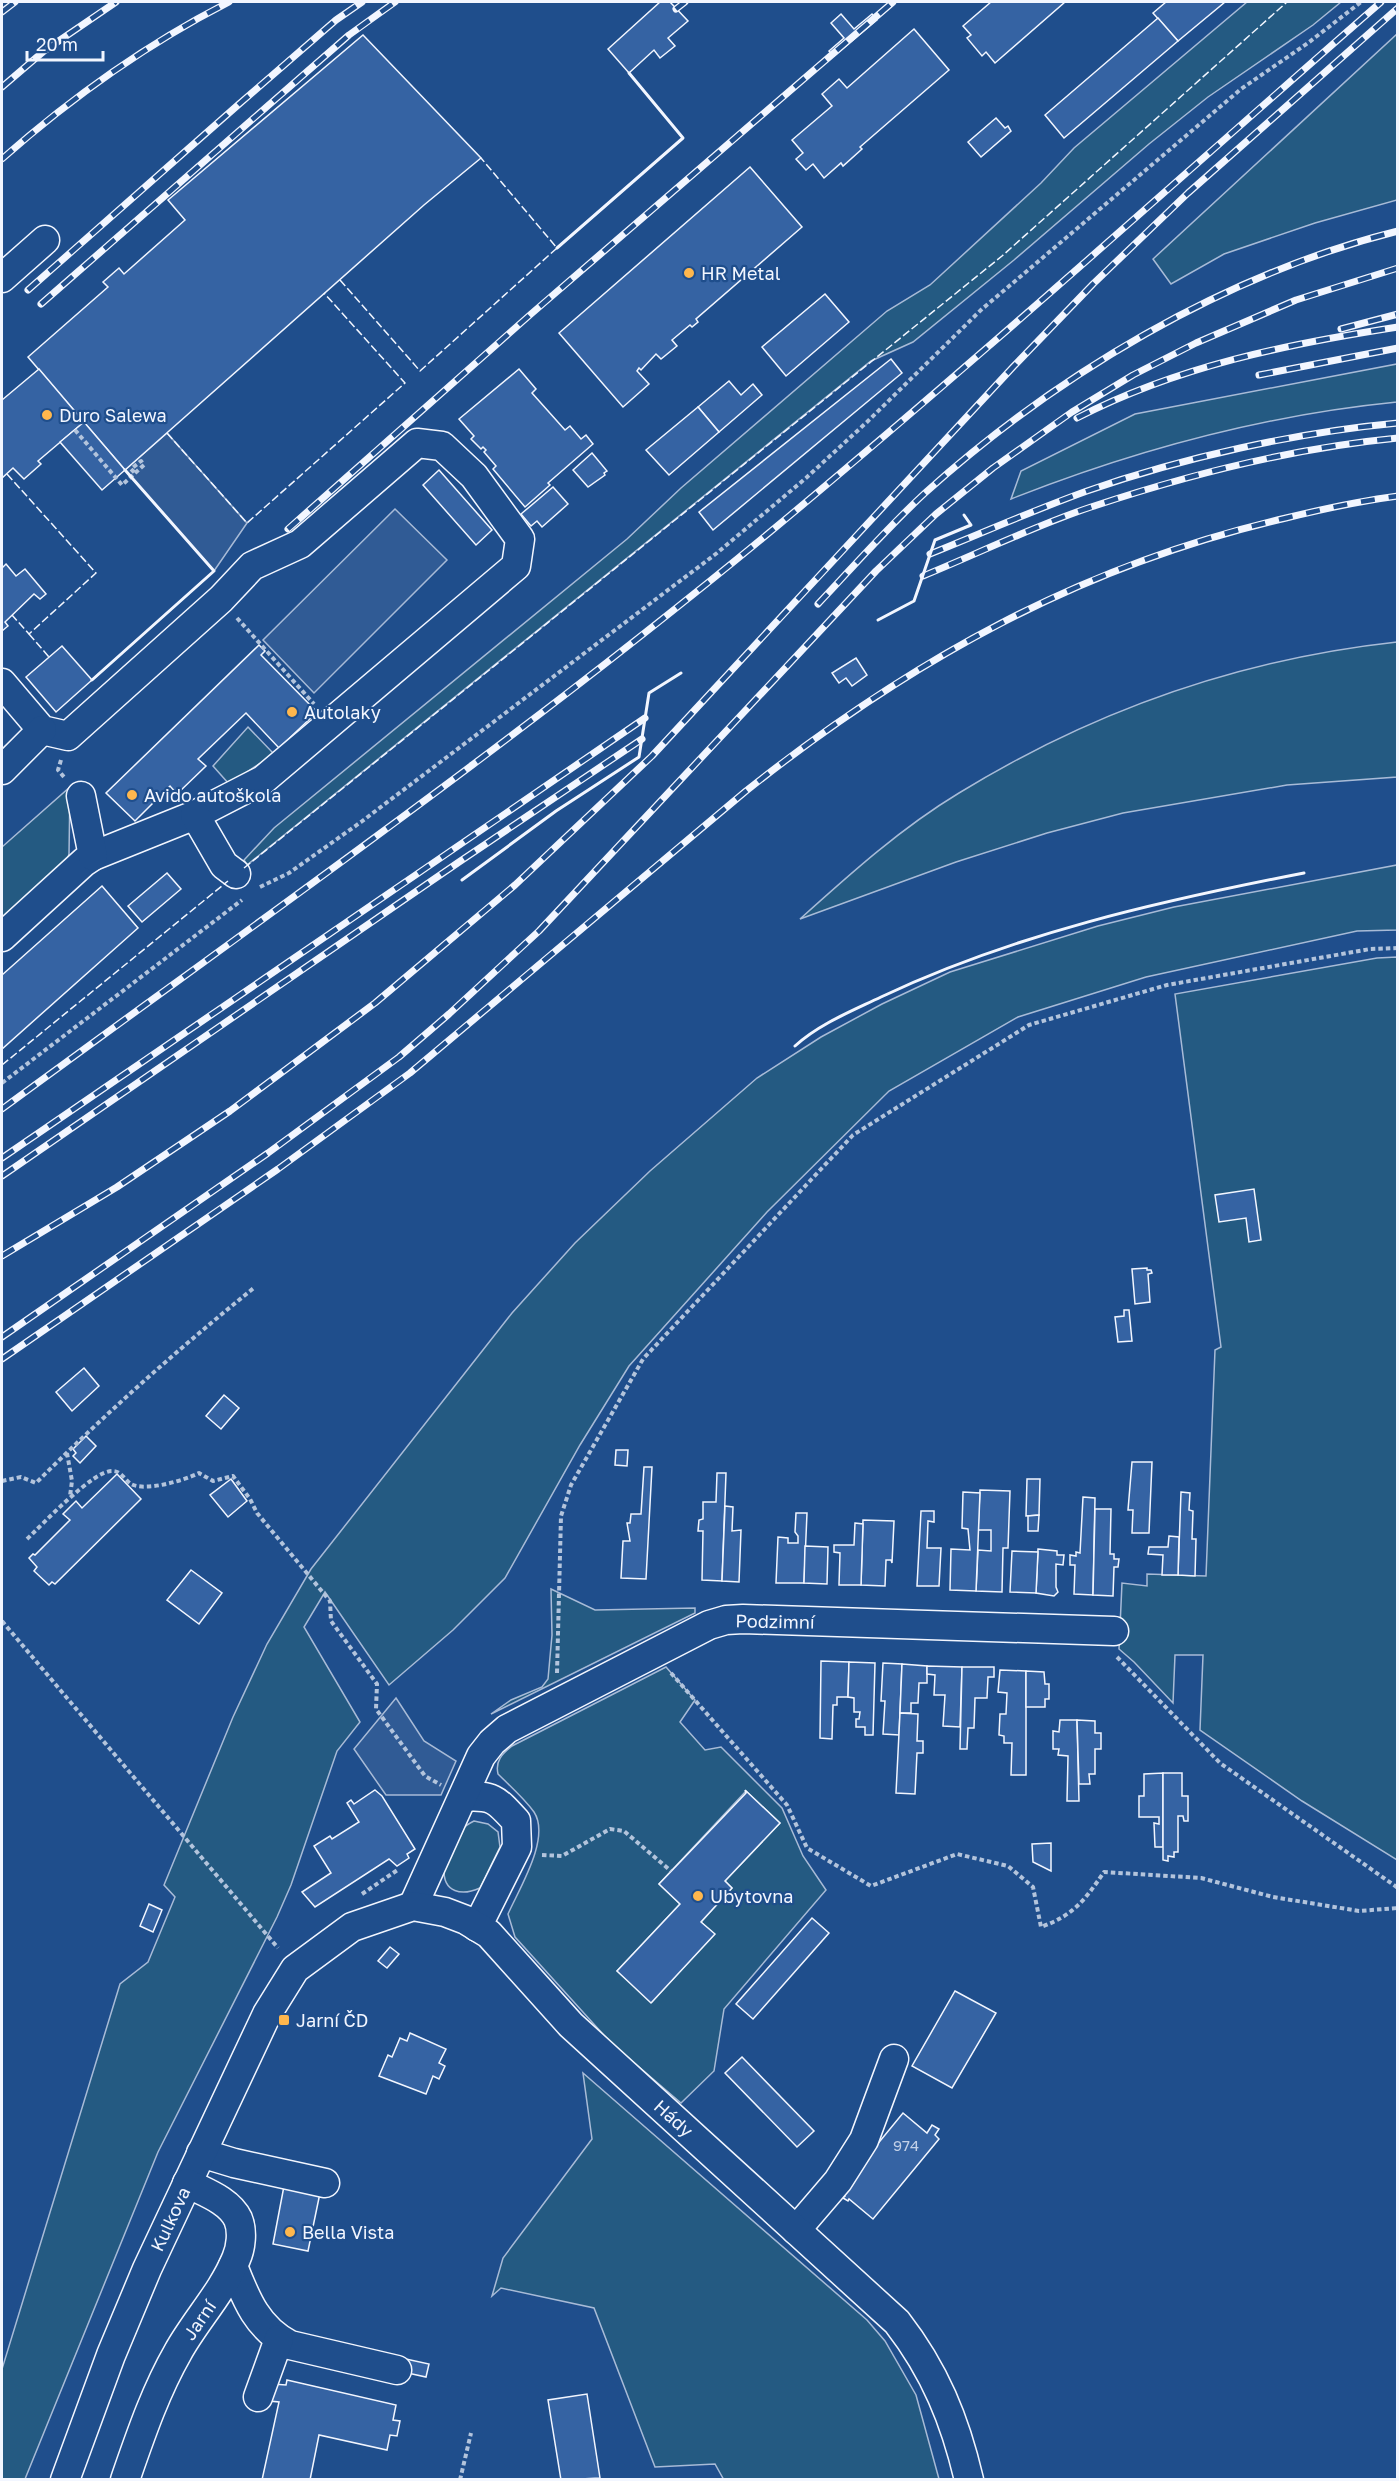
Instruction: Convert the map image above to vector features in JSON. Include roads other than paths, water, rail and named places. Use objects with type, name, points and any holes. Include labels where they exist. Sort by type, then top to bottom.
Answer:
[{"type":"street","points":[[2,278],[45,240]]},
{"type":"street","points":[[2,683],[42,730],[68,736],[220,599],[252,566],[300,544],[417,443],[442,446],[474,476],[520,539],[516,566],[263,780],[195,815],[93,856],[2,937]]},
{"type":"street","points":[[2,770],[42,730]]},
{"type":"street","points":[[81,796],[93,856]]},
{"type":"street","points":[[195,815],[224,866],[248,886]]},
{"type":"street","name":"Podzimní","points":[[413,1906],[481,1756],[492,1742],[507,1729],[709,1625],[726,1620],[1102,1630]]},
{"type":"street","points":[[463,1797],[484,1796],[499,1803],[516,1821],[517,1846],[477,1927]]},
{"type":"street","name":"Hády","points":[[288,1960],[352,1927],[413,1906],[445,1912],[489,1934],[571,2025],[897,2322],[920,2351],[934,2377],[961,2447],[969,2480]]},
{"type":"street","name":"Kulkova","points":[[65,2480],[111,2355],[147,2269],[267,2014],[288,1960]]},
{"type":"street","points":[[796,2230],[838,2181],[864,2140],[894,2060]]},
{"type":"street","points":[[201,2153],[234,2163],[325,2183]]},
{"type":"street","name":"Jarní","points":[[125,2480],[146,2422],[177,2354],[233,2266],[241,2243],[238,2220],[224,2202],[187,2182]]},
{"type":"street","points":[[233,2266],[244,2293],[259,2320],[279,2339],[290,2345],[397,2370]]},
{"type":"street","points":[[258,2397],[279,2339]]},
{"type":"railway","points":[[2,12],[15,2]]},
{"type":"railway","points":[[2,87],[44,51],[116,2]]},
{"type":"railway","points":[[2,159],[28,136],[111,73],[139,54],[229,2]]},
{"type":"railway","points":[[28,290],[336,20],[362,2]]},
{"type":"railway","points":[[41,304],[349,35],[395,2]]},
{"type":"railway","points":[[676,9],[685,2]]},
{"type":"railway","points":[[288,529],[531,314],[893,2]]},
{"type":"railway","points":[[2,1109],[390,826],[677,608],[925,402],[1381,2]]},
{"type":"railway","points":[[2,1256],[117,1187],[230,1111],[375,1003],[515,885],[652,756],[1093,284],[1188,193],[1398,8]]},
{"type":"railway","points":[[818,604],[925,493],[1030,408],[1087,370],[1146,334],[1270,273],[1333,250],[1398,231]]},
{"type":"railway","points":[[2,1337],[268,1153],[399,1057],[449,1014],[539,931],[876,571],[936,514],[993,468],[1072,412],[1133,375],[1196,343],[1296,300],[1398,268]]},
{"type":"railway","points":[[1341,329],[1398,314]]},
{"type":"railway","points":[[1077,418],[1154,384],[1234,359],[1315,341],[1398,327]]},
{"type":"railway","points":[[1259,375],[1398,348]]},
{"type":"railway","points":[[930,554],[1067,498],[1200,457],[1320,433],[1398,423]]},
{"type":"railway","points":[[923,576],[1070,514],[1128,495],[1243,464],[1320,448],[1398,438]]},
{"type":"railway","points":[[2,1359],[278,1169],[410,1073],[746,791],[871,700],[935,660],[1001,623],[1068,591],[1138,562],[1211,538],[1286,518],[1342,505],[1398,496]]},
{"type":"railway","points":[[2,1158],[645,718]]},
{"type":"railway","points":[[2,1176],[642,739]]},
{"type":"place","name":"HR Metal","points":[[689,273]]},
{"type":"place","name":"Duro Salewa","points":[[47,415]]},
{"type":"place","name":"Autolaky","points":[[292,712]]},
{"type":"place","name":"Avido autoškola","points":[[132,795]]},
{"type":"place","name":"Ubytovna","points":[[698,1896]]},
{"type":"place","name":"Jarní ČD","points":[[284,2020]]},
{"type":"place","name":"Bella Vista","points":[[290,2232]]}]
